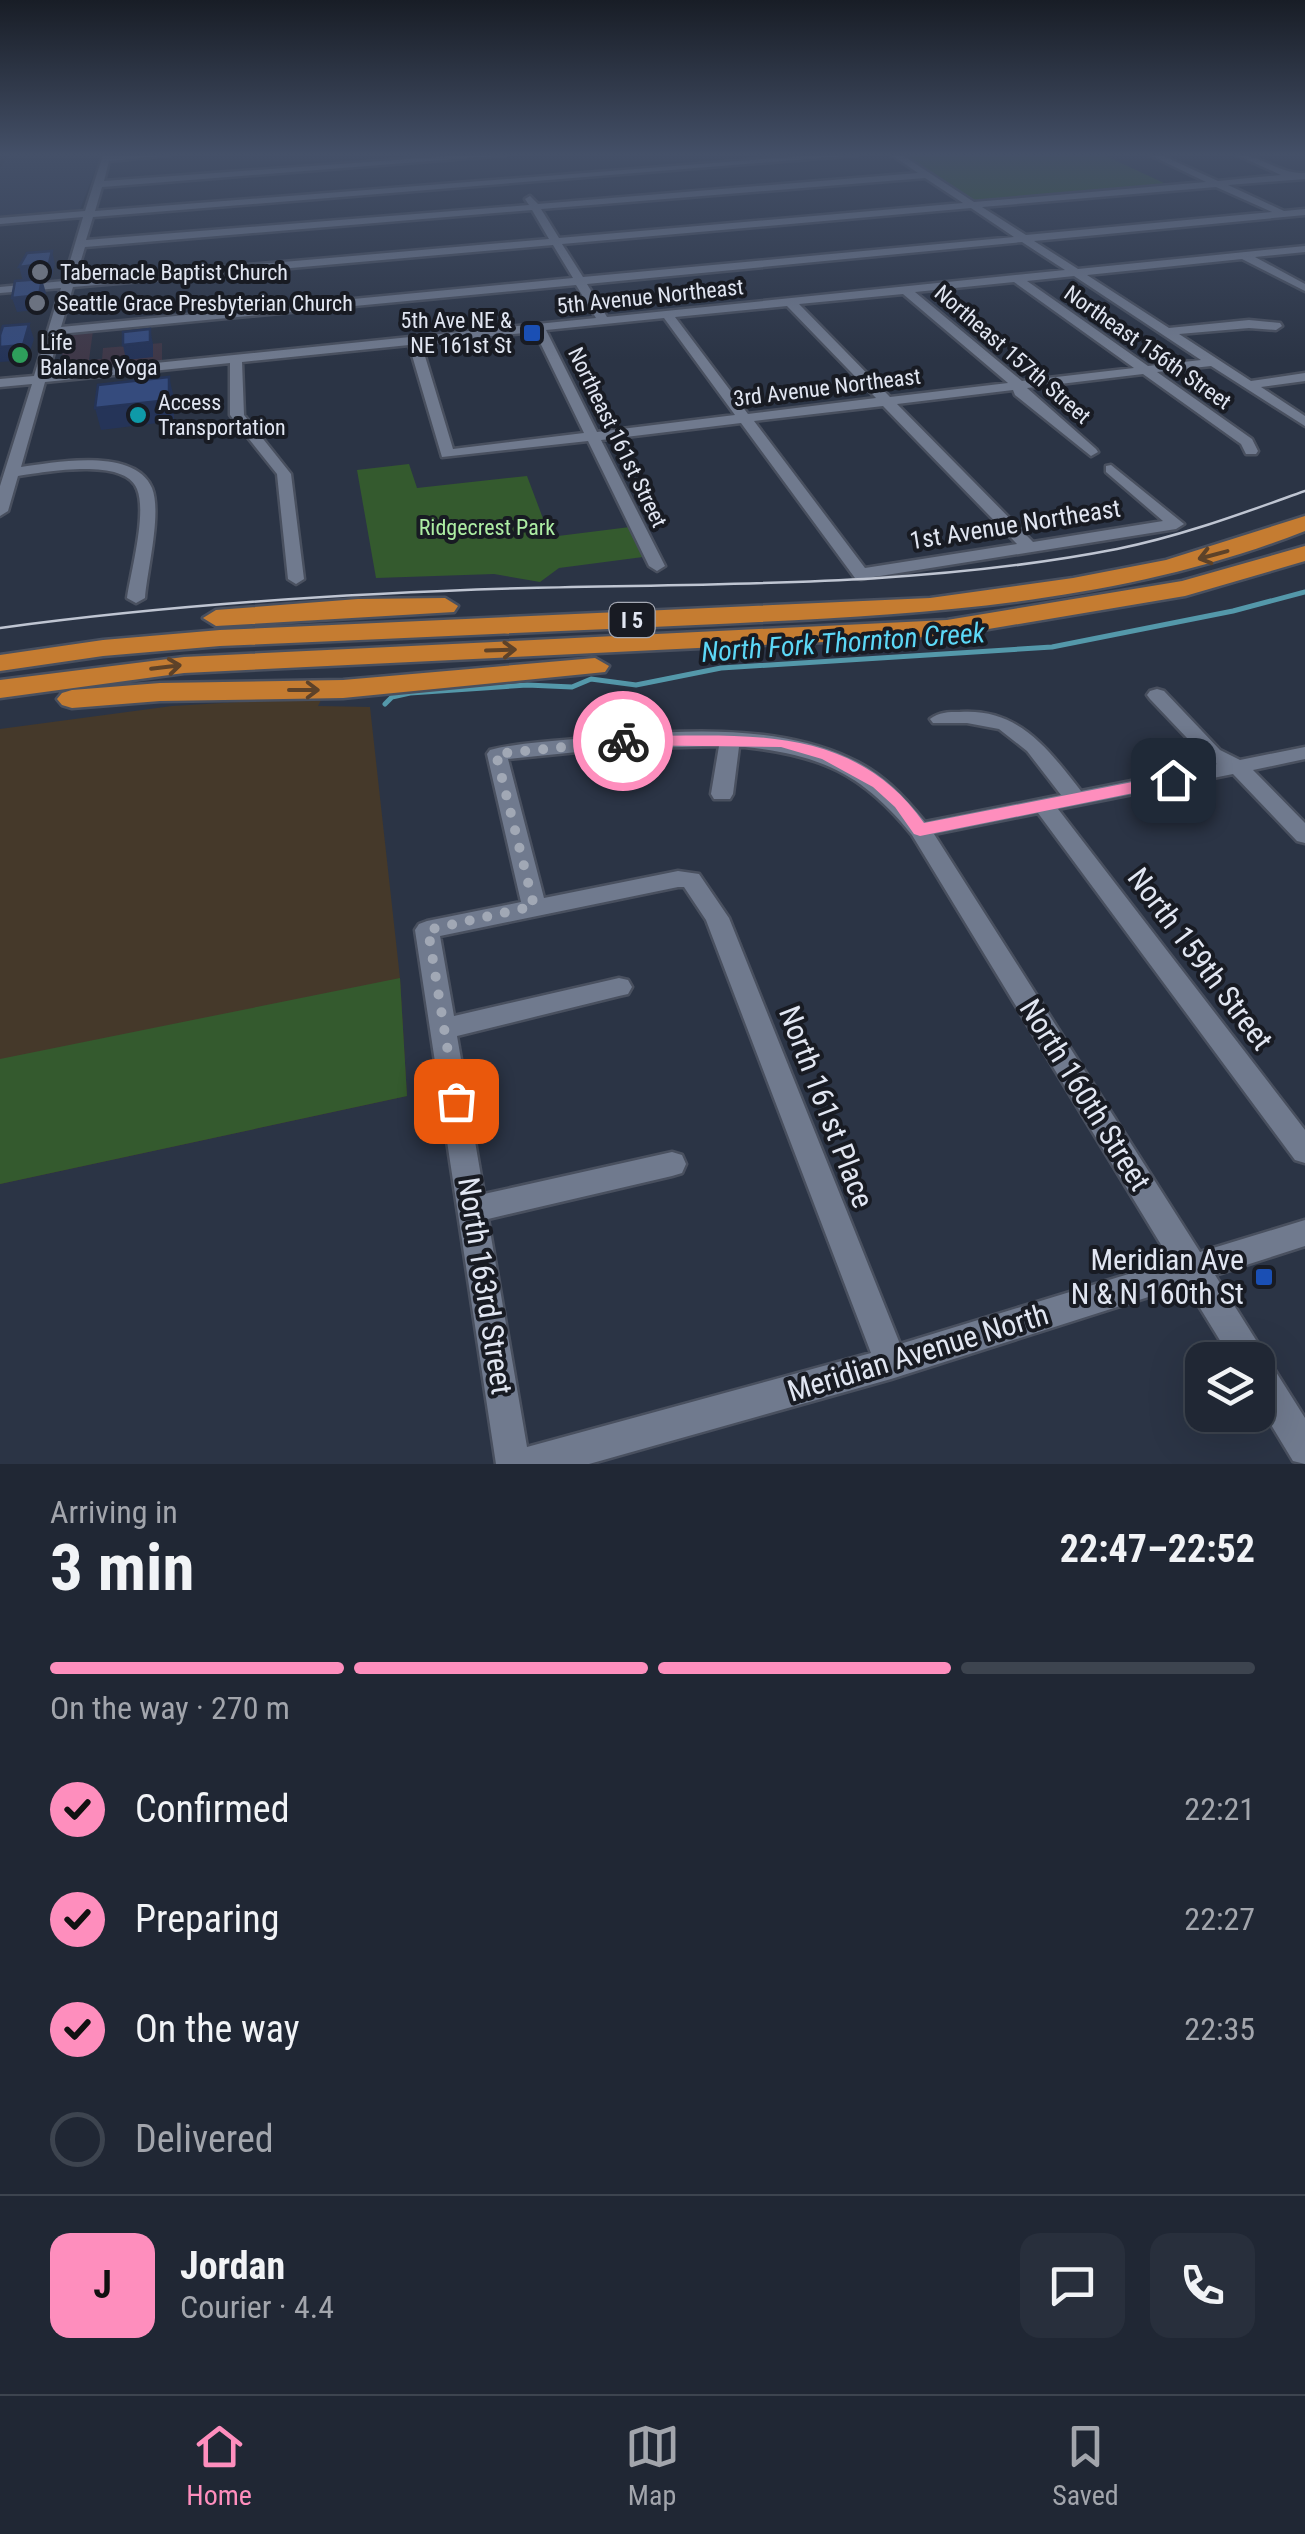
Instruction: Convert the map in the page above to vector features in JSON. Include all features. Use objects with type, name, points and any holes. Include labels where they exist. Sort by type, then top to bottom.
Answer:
[{"type":"highway","name":"I 5","points":[[0,663],[103,648],[400,641],[869,610],[1046,591],[1188,562],[1247,546],[1305,523]]},
{"type":"highway","name":"I 5","points":[[400,641],[948,628],[1185,588],[1305,553]]},
{"type":"highway","points":[[0,707],[160,692],[343,689],[453,677],[934,641],[1161,602],[1185,588]]},
{"type":"highway","points":[[0,646],[176,622],[358,607],[575,604],[869,610]]},
{"type":"highway","name":"I 5","points":[[0,689],[316,645]]},
{"type":"street","points":[[1,503],[87,223]]},
{"type":"street","points":[[81,244],[328,223]]},
{"type":"street","points":[[545,223],[604,321]]},
{"type":"street","points":[[0,290],[766,223]]},
{"type":"street","points":[[1000,223],[1305,422]]},
{"type":"street","points":[[54,331],[1186,223]]},
{"type":"street","name":"5th Avenue Northeast","points":[[0,383],[1305,250]]},
{"type":"street","points":[[1245,256],[1305,288]]},
{"type":"street","name":"Northeast 156th Street","points":[[1017,279],[1247,442],[1252,451]]},
{"type":"street","name":"Northeast 157th Street","points":[[905,290],[1020,386],[1020,392],[1091,452]]},
{"type":"street","points":[[790,302],[1028,546]]},
{"type":"street","points":[[667,315],[747,420]]},
{"type":"street","points":[[1165,332],[1249,324],[1276,326]]},
{"type":"street","name":"Northeast 161st Street","points":[[539,328],[657,566]]},
{"type":"street","name":"3rd Avenue Northeast","points":[[414,341],[447,454],[1212,362]]},
{"type":"street","points":[[236,359],[237,414],[281,466],[287,482],[296,579]]},
{"type":"street","points":[[1248,384],[1305,377]]},
{"type":"street","name":"1st Avenue Northeast","points":[[747,420],[862,574],[1176,524],[1111,469]]},
{"type":"street","points":[[0,451],[17,450]]},
{"type":"street","points":[[12,472],[106,466],[130,472],[142,483],[146,492],[136,598]]},
{"type":"street","points":[[1158,695],[1213,754],[1238,767],[1305,836]]},
{"type":"street","points":[[940,719],[969,715],[1008,724],[1022,732],[1076,799]]},
{"type":"street","points":[[722,794],[730,739]]},
{"type":"street","name":"North 160th Street","points":[[534,906],[496,754],[595,742],[730,739],[782,742],[828,756],[879,783],[902,803],[920,830],[1239,1342]]},
{"type":"street","points":[[920,830],[1305,753]]},
{"type":"street","name":"North 159th Street","points":[[1043,805],[1305,1151]]},
{"type":"street","name":"North 161st Place","points":[[534,906],[678,879],[691,880],[716,918],[891,1362]]},
{"type":"street","name":"North 163rd Street","points":[[513,1464],[428,930],[534,906]]},
{"type":"street","points":[[444,1029],[619,986]]},
{"type":"street","points":[[474,1209],[672,1164]]},
{"type":"street","name":"Meridian Avenue North","points":[[528,1464],[891,1362],[1305,1233]]},
{"type":"street","points":[[1275,1400],[1305,1449]]},
{"type":"shaded area","points":[[93,331],[89,360],[102,359],[103,348],[162,343],[162,361],[58,370],[68,334]]},
{"type":"shaded area","points":[[321,700],[318,706],[370,707],[400,978],[407,1096],[0,1184],[0,729],[172,706]]},
{"type":"green space","name":"Ridgecrest Park","points":[[409,464],[417,488],[527,476],[550,537],[630,527],[643,557],[559,568],[540,582],[494,574],[376,578],[357,470]]},
{"type":"green space","points":[[400,978],[407,1096],[0,1184],[0,1059]]},
{"type":"building","points":[[52,251],[49,263],[19,267],[27,253]]},
{"type":"building","points":[[42,279],[39,295],[12,298],[15,281]]},
{"type":"building","points":[[29,324],[23,345],[0,347],[3,326]]},
{"type":"building","points":[[150,329],[150,342],[123,345],[123,332]]},
{"type":"building","points":[[169,377],[169,400],[95,408],[98,385]]},
{"type":"waterway","name":"North Fork Thornton Creek","points":[[385,704],[392,697],[410,693],[527,685],[572,687],[591,679],[636,685],[721,668],[1052,647],[1233,611],[1305,592]]},
{"type":"tram line","points":[[0,628],[132,612],[330,597],[824,581],[971,570],[1141,544],[1305,491]]},
{"type":"way so far","points":[[456,1101],[428,930],[534,906],[496,754],[623,741]]},
{"type":"place","name":"Tabernacle Baptist Church","points":[[40,272]]},
{"type":"place","name":"Seattle Grace Presbyterian Church","points":[[37,303]]},
{"type":"place","name":"5th Ave NE & NE 161st St","points":[[532,333]]},
{"type":"place","name":"Life Balance Yoga","points":[[20,355]]},
{"type":"place","name":"Access Transportation","points":[[138,415]]},
{"type":"place","name":"Meridian Ave N & N 160th St","points":[[1264,1277]]},
{"type":"route","points":[[623,741],[782,742],[828,756],[879,783],[902,803],[920,830],[1173,780]]}]
